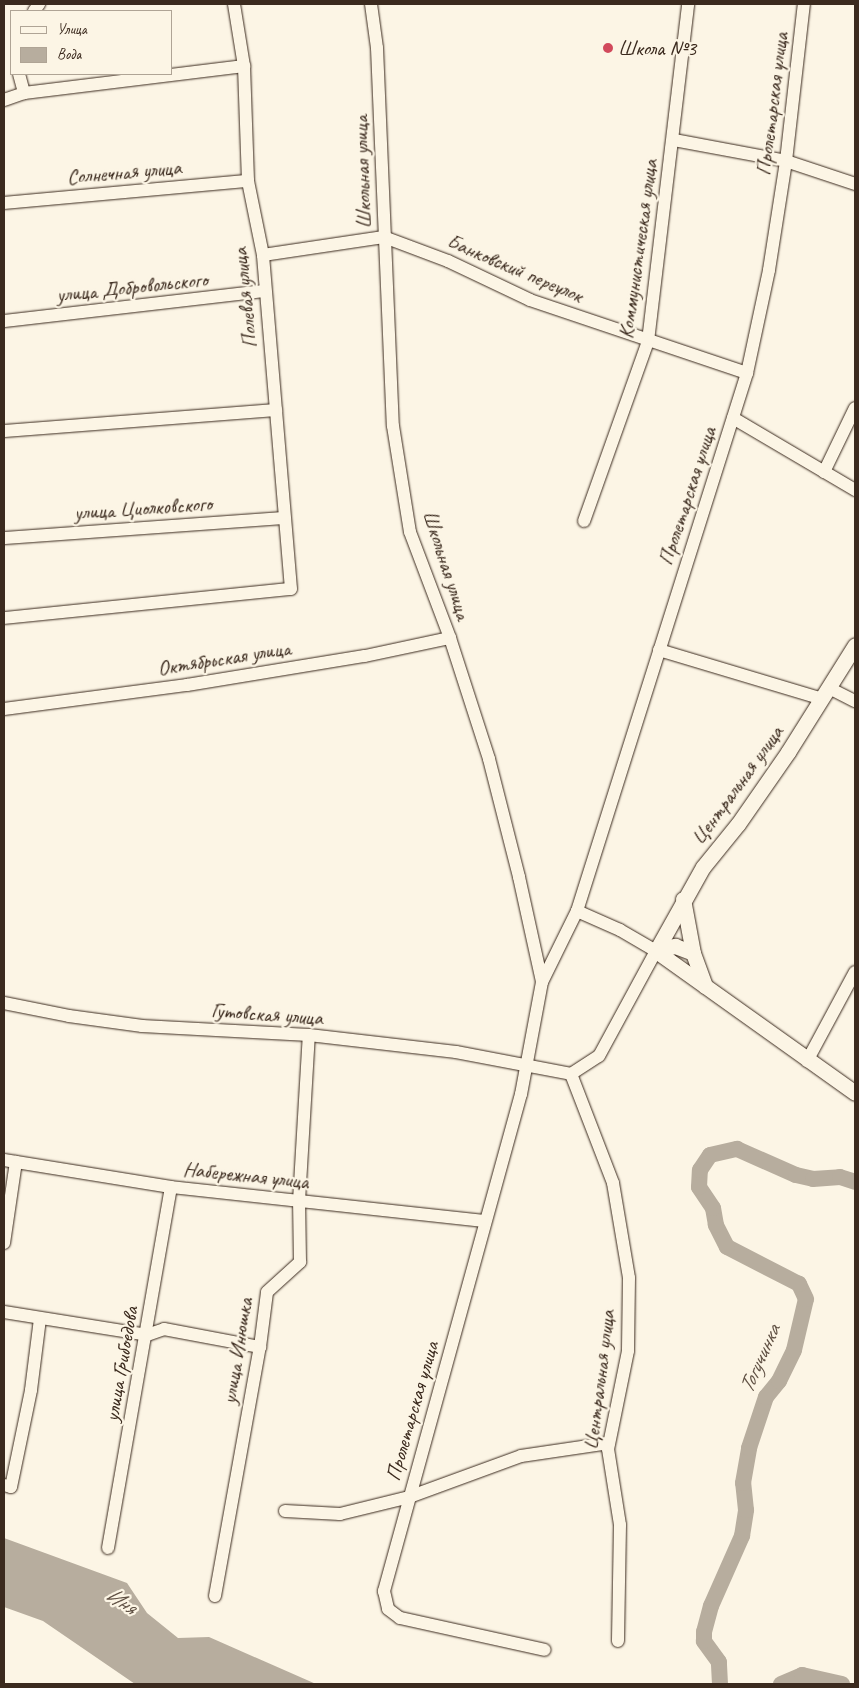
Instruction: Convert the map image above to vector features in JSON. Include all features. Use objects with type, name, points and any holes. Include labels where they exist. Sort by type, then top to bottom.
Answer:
[{"type":"main road","name":"Центральная улица","points":[[656,951],[683,899],[703,867],[738,824],[783,760],[855,645]]},
{"type":"main road","points":[[683,899],[693,953],[705,986]]},
{"type":"main road","points":[[656,951],[675,946],[693,953]]},
{"type":"main road","points":[[656,951],[807,1061],[855,1092]]},
{"type":"street","name":"Полевая улица","points":[[4,618],[291,589],[264,291],[263,255],[248,181],[244,66],[234,4]]},
{"type":"street","name":"Школьная улица","points":[[371,4],[377,48],[393,426],[410,532],[450,638],[489,760],[542,982],[527,1067]]},
{"type":"street","name":"Коммунистическая улица","points":[[584,521],[648,341],[674,140],[688,4]]},
{"type":"street","name":"Пролетарская улица","points":[[542,982],[577,911],[747,373],[769,270],[786,160],[804,4]]},
{"type":"street","points":[[172,75],[244,66]]},
{"type":"street","points":[[19,75],[24,93]]},
{"type":"street","points":[[4,100],[24,93],[171,75]]},
{"type":"street","points":[[674,140],[786,160],[854,180]]},
{"type":"street","name":"Солнечная улица","points":[[4,203],[248,181]]},
{"type":"street","name":"Банковский переулок","points":[[263,255],[384,237],[448,262],[530,300],[747,373]]},
{"type":"street","name":"улица Добровольского","points":[[4,321],[264,291]]},
{"type":"street","points":[[824,472],[855,408]]},
{"type":"street","points":[[4,431],[276,410]]},
{"type":"street","points":[[733,418],[855,490]]},
{"type":"street","name":"улица Циолковского","points":[[4,538],[284,518]]},
{"type":"street","name":"Октябрьская улица","points":[[4,709],[187,685],[364,656],[450,638]]},
{"type":"street","points":[[659,650],[855,701]]},
{"type":"street","points":[[571,1074],[599,1056],[656,951],[620,930],[577,911]]},
{"type":"street","points":[[807,1061],[855,972]]},
{"type":"street","name":"Гутовская улица","points":[[4,1003],[69,1016],[142,1026],[309,1035],[456,1052],[571,1074]]},
{"type":"street","name":"улица Инюшка","points":[[214,1596],[260,1347],[267,1292],[300,1262],[299,1201],[309,1035]]},
{"type":"street","name":"Пролетарская улица","points":[[527,1067],[384,1591],[388,1609],[400,1618],[545,1650]]},
{"type":"street","name":"Центральная улица","points":[[571,1074],[613,1183],[629,1278],[628,1351],[609,1443],[620,1525],[618,1641]]},
{"type":"street","points":[[4,1243],[10,1161]]},
{"type":"street","name":"Набережная улица","points":[[10,1161],[171,1187],[485,1222]]},
{"type":"street","name":"улица Грибоедова","points":[[108,1548],[171,1187]]},
{"type":"street","points":[[4,1312],[40,1320],[146,1335],[164,1329],[260,1347]]},
{"type":"street","points":[[4,1485],[11,1487],[31,1390],[40,1320]]},
{"type":"street","points":[[285,1511],[340,1514],[409,1497],[521,1456],[609,1443]]},
{"type":"water","name":"Иня","points":[[4,1538],[127,1583],[147,1613],[178,1638],[209,1637],[316,1684],[135,1684],[43,1621],[4,1607]]},
{"type":"waterway","name":"Тогучинка","points":[[720,1684],[719,1662],[704,1641],[704,1632],[711,1606],[742,1536],[746,1510],[743,1483],[749,1448],[766,1397],[779,1381],[794,1350],[806,1299],[799,1284],[727,1247],[716,1225],[713,1208],[699,1187],[700,1170],[710,1155],[737,1149],[796,1175],[813,1179],[840,1177],[855,1182]]},
{"type":"waterway","name":"Тогучинка","points":[[781,1684],[802,1675],[842,1684]]},
{"type":"place","name":"Школа №3","points":[[608,48]]}]
